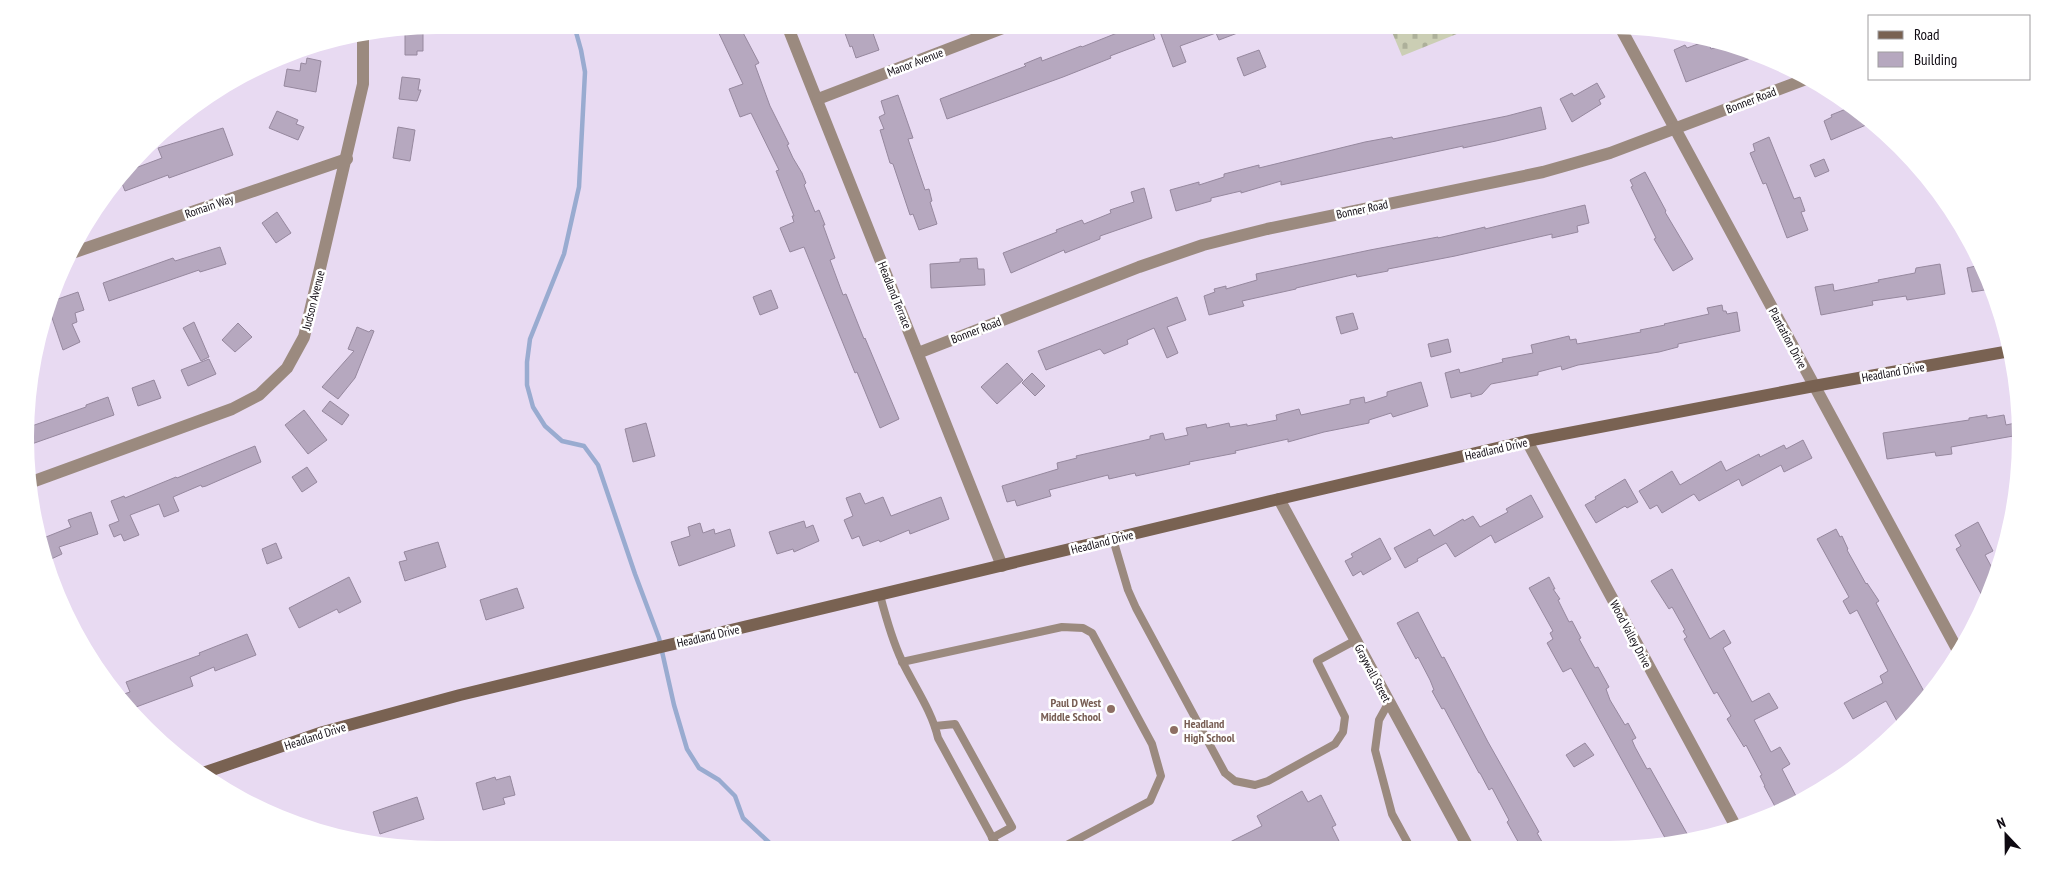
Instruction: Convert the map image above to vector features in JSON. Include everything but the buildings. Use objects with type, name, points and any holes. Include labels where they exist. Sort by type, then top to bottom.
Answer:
[{"type":"main road","name":"Headland Drive","points":[[211,771],[324,732],[460,695],[1526,441],[2002,352]]},
{"type":"street","name":"Headland Terrace","points":[[791,34],[1002,566]]},
{"type":"street","name":"Manor Avenue","points":[[818,99],[988,34]]},
{"type":"street","name":"Plantation Drive","points":[[1624,35],[1955,645]]},
{"type":"street","name":"Judson Avenue","points":[[36,481],[232,409],[259,395],[287,368],[304,337],[347,159],[363,84],[364,41]]},
{"type":"street","name":"Bonner Road","points":[[918,353],[1139,267],[1203,245],[1267,229],[1544,172],[1610,153],[1799,82]]},
{"type":"street","name":"Romain Way","points":[[80,250],[347,159]]},
{"type":"street","name":"Wood Valley Drive","points":[[1526,441],[1733,821]]},
{"type":"street","name":"Graywall Street","points":[[1279,499],[1465,841]]},
{"type":"lane","points":[[1113,539],[1128,590],[1136,608],[1225,773],[1235,781],[1255,785],[1268,781],[1335,744],[1344,732],[1345,717],[1316,661],[1356,640]]},
{"type":"lane","points":[[880,595],[892,639],[902,662],[935,726],[938,738],[994,841]]},
{"type":"lane","points":[[902,662],[1062,627],[1083,628],[1092,633],[1152,744],[1161,776],[1150,801],[1073,841]]},
{"type":"lane","points":[[1389,702],[1379,720],[1375,750],[1392,814],[1407,841]]},
{"type":"lane","points":[[935,726],[955,724],[1012,827],[992,838]]},
{"type":"green space","points":[[1393,34],[1457,34],[1402,56]]},
{"type":"waterway","points":[[577,34],[585,72],[579,187],[564,254],[530,339],[527,385],[533,407],[545,426],[562,441],[584,446],[598,465],[659,638],[674,705],[687,749],[699,768],[719,780],[735,796],[743,818],[767,841]]},
{"type":"place","name":"Paul D West Middle School","points":[[1111,709]]},
{"type":"place","name":"Headland High School","points":[[1174,730]]}]
